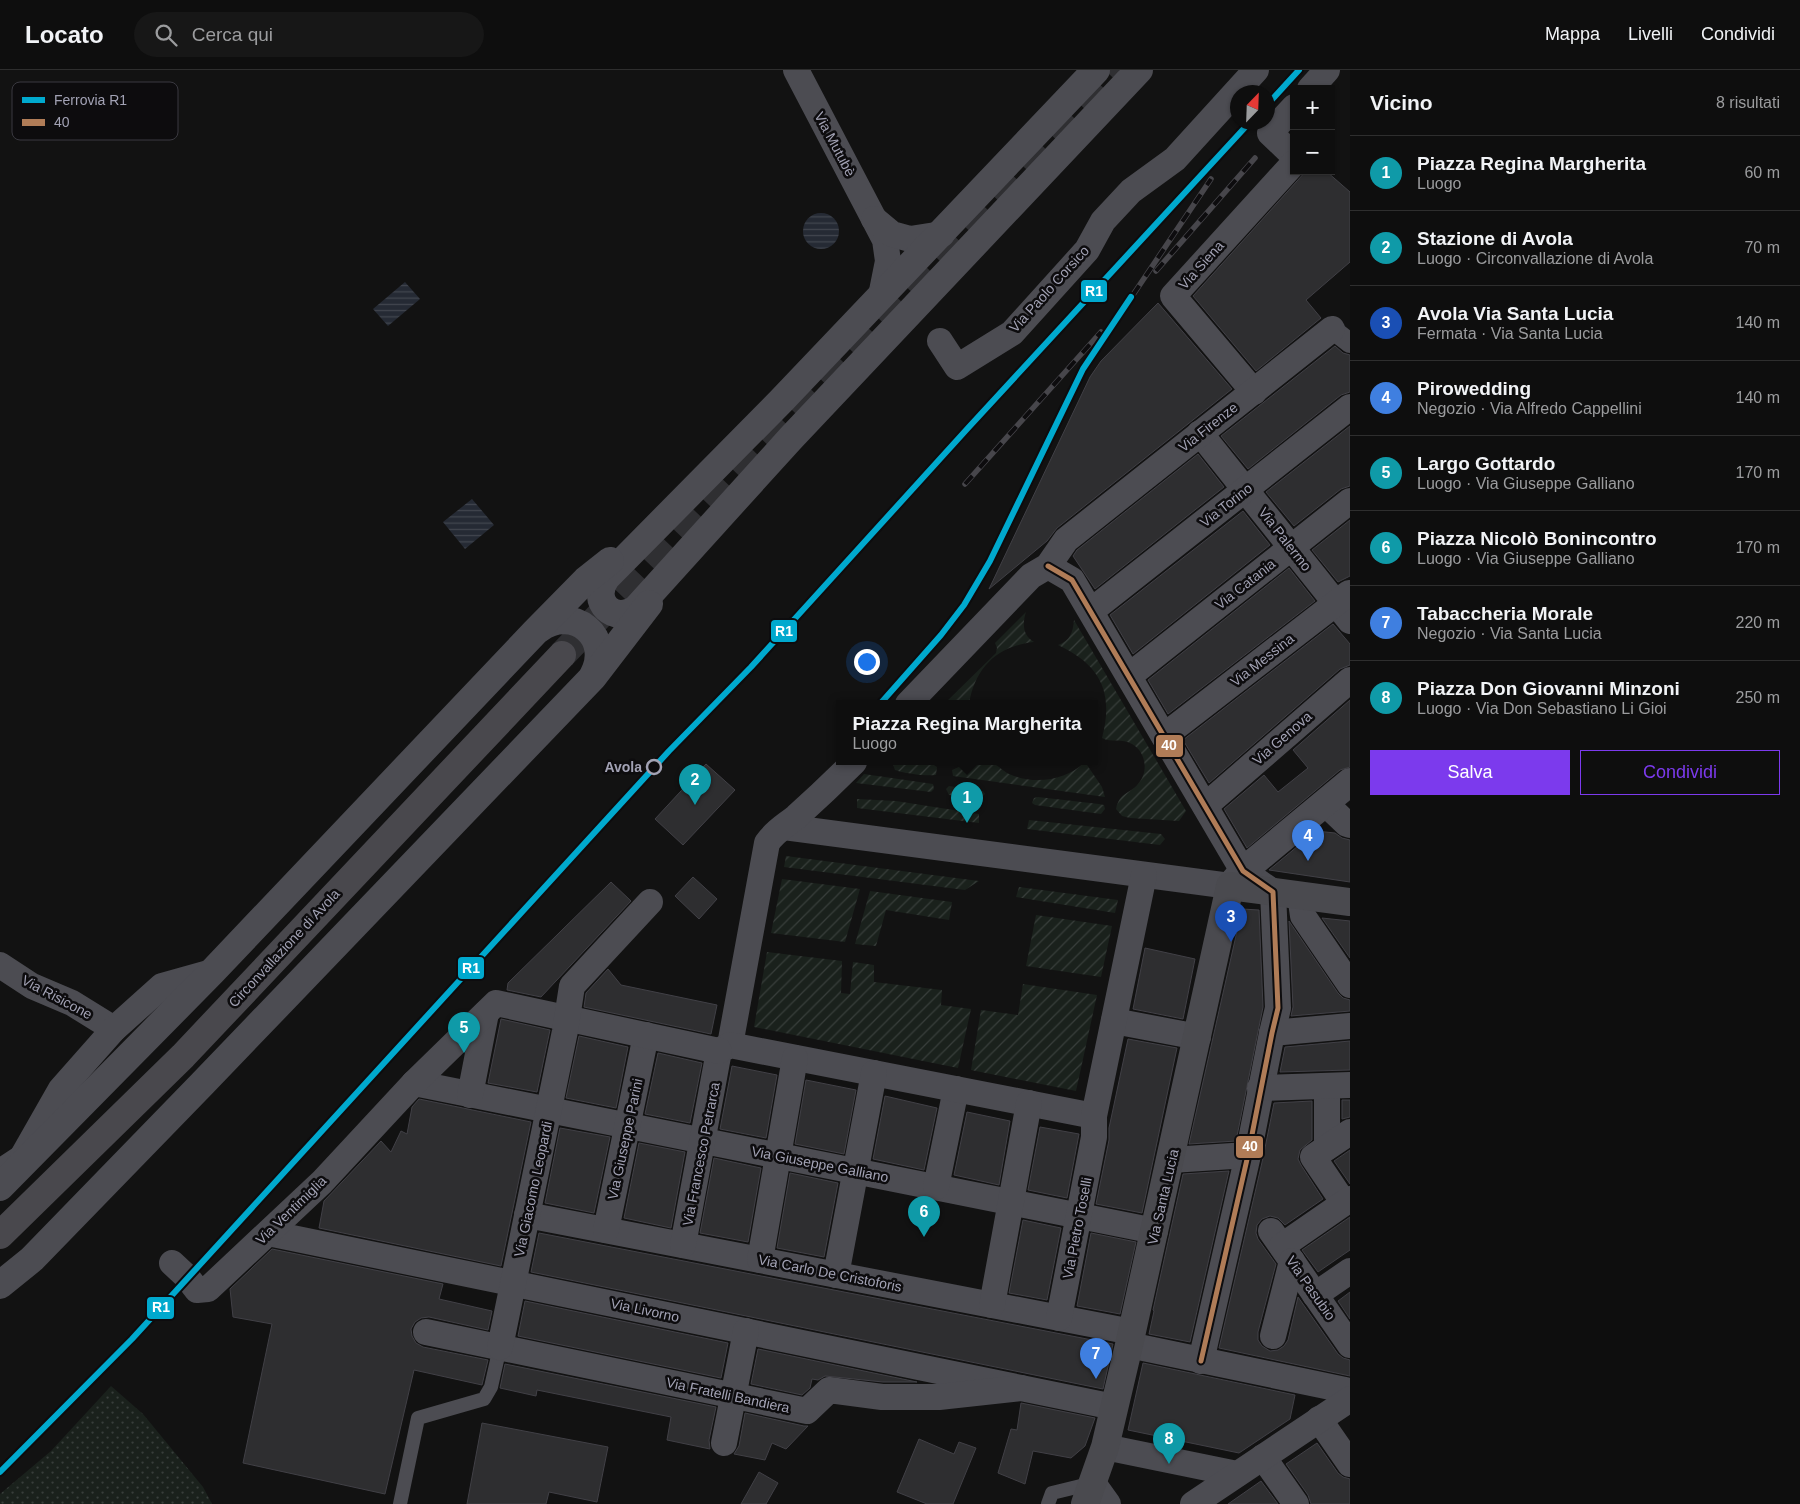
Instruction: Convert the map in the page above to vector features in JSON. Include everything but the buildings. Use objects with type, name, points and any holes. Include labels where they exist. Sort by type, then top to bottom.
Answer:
[{"type":"main road","name":"Circonvallazione di Avola","points":[[0,1235],[183,1056],[562,655]]},
{"type":"main road","points":[[1237,878],[1273,892],[1350,902]]},
{"type":"main road","name":"Via Santa Lucia","points":[[1095,1497],[1198,1037],[1237,878]]},
{"type":"street","name":"Via Mutubè","points":[[796,70],[885,240],[888,260],[881,296]]},
{"type":"street","points":[[1096,70],[942,234],[606,578],[600,595],[605,606],[610,611],[617,614],[631,612],[637,608],[798,431],[1139,70]]},
{"type":"street","name":"Via Paolo Corsico","points":[[940,341],[957,367],[1012,333],[1087,250],[1103,221],[1131,191],[1175,159],[1256,70]]},
{"type":"street","points":[[1314,85],[1328,70]]},
{"type":"street","points":[[1290,111],[1270,132],[1290,152]]},
{"type":"street","name":"Via Siena","points":[[1254,392],[1173,296],[1290,167]]},
{"type":"street","points":[[874,219],[892,234],[910,238],[942,234]]},
{"type":"street","name":"Via Firenze","points":[[1048,566],[1066,540],[1200,433],[1254,392],[1341,336]]},
{"type":"street","name":"Via Torino","points":[[1096,608],[1350,407]]},
{"type":"street","name":"Via Palermo","points":[[1200,433],[1291,547],[1345,605]]},
{"type":"street","name":"Via Catania","points":[[1134,672],[1350,501]]},
{"type":"street","points":[[3,1177],[212,972],[586,580],[670,514]]},
{"type":"street","points":[[0,1285],[32,1259],[593,677],[698,541]]},
{"type":"street","points":[[912,700],[1031,576],[1048,566],[1072,580],[1096,608],[1210,802],[1237,878]]},
{"type":"street","name":"Via Messina","points":[[1169,732],[1345,605]]},
{"type":"street","points":[[535,632],[546,624],[557,620],[569,620],[581,624],[590,631],[597,641],[600,653],[599,665],[593,677]]},
{"type":"street","name":"Via Genova","points":[[1210,802],[1350,680]]},
{"type":"street","name":"Via Francesco Petrarca","points":[[683,1245],[703,1141],[767,843],[774,832],[784,827],[851,765]]},
{"type":"street","points":[[784,827],[1144,875],[1237,878],[1350,782]]},
{"type":"street","points":[[1325,803],[1350,825]]},
{"type":"street","name":"Via Pietro Toselli","points":[[1059,1318],[1094,1127],[1122,1022],[1144,875]]},
{"type":"street","points":[[1201,1361],[1248,1155],[1260,1088],[1278,1008],[1273,892]]},
{"type":"street","points":[[1300,895],[1303,916],[1350,985]]},
{"type":"street","name":"Via Giacomo Leopardi","points":[[500,1347],[549,1110],[572,986],[650,902]]},
{"type":"street","name":"Via Risicone","points":[[0,966],[32,986],[72,1003],[114,1029]]},
{"type":"street","points":[[3,1177],[28,1146],[61,1090],[114,1029],[162,986],[212,972]]},
{"type":"street","name":"Via Ventimiglia","points":[[172,1262],[197,1290],[208,1289],[322,1182],[410,1088],[496,1003],[566,1024]]},
{"type":"street","points":[[478,1096],[486,1014]]},
{"type":"street","points":[[1122,1022],[1198,1037]]},
{"type":"street","points":[[566,1024],[645,1041],[722,1053],[1094,1127]]},
{"type":"street","points":[[1272,1032],[1350,1026]]},
{"type":"street","name":"Via Giuseppe Parini","points":[[606,1230],[645,1041]]},
{"type":"street","points":[[760,1260],[793,1068]]},
{"type":"street","points":[[836,1274],[872,1083]]},
{"type":"street","points":[[1260,1088],[1339,1085],[1328,1147]]},
{"type":"street","name":"Via Giuseppe Galliano","points":[[410,1088],[478,1096],[1155,1231]]},
{"type":"street","points":[[936,1187],[954,1100]]},
{"type":"street","points":[[992,1305],[1027,1113]]},
{"type":"street","points":[[1273,1336],[1281,1246],[1347,1201],[1313,1157],[1350,1132]]},
{"type":"street","points":[[1171,1160],[1248,1155]]},
{"type":"street","name":"Via Carlo De Cristoforis","points":[[527,1214],[1059,1318],[1131,1338],[1201,1361],[1350,1391]]},
{"type":"street","name":"Via Livorno","points":[[268,1233],[1021,1388]]},
{"type":"street","name":"Via Pasubio","points":[[1281,1246],[1350,1345]]},
{"type":"street","points":[[1316,1295],[1350,1271]]},
{"type":"street","points":[[724,1443],[746,1331]]},
{"type":"street","name":"Via Fratelli Bandiera","points":[[426,1332],[807,1411],[830,1390],[882,1397],[939,1397],[1021,1388],[1114,1407]]},
{"type":"street","points":[[1199,1502],[1237,1474],[1350,1399]]},
{"type":"street","points":[[1320,1419],[1350,1464]]},
{"type":"street","points":[[1105,1447],[1237,1474]]},
{"type":"street","points":[[1263,1457],[1296,1504]]},
{"type":"lane","points":[[400,1504],[418,1418],[484,1399],[491,1387],[500,1347]]},
{"type":"lane","points":[[1048,1504],[1052,1493],[1095,1497]]},
{"type":"shaded area","points":[[821,213],[828,214],[834,218],[838,224],[838,238],[834,244],[828,248],[821,249],[814,248],[808,244],[804,238],[803,231],[804,224],[808,218],[814,214]]},
{"type":"shaded area","points":[[405,282],[420,299],[388,326],[373,309]]},
{"type":"shaded area","points":[[472,499],[494,525],[465,549],[443,522]]},
{"type":"shaded area","points":[[1026,612],[1024,629],[1034,642],[1009,648],[990,661],[976,680],[970,700],[948,700],[996,653],[995,643]]},
{"type":"shaded area","points":[[1074,620],[1186,811],[1179,821],[1130,818],[1122,816],[1116,809],[1122,796],[1138,784],[1144,774],[1143,757],[1137,748],[1128,742],[1102,738],[1106,707],[1105,694],[1101,682],[1085,662],[1058,645],[1070,636]]},
{"type":"shaded area","points":[[893,765],[934,765],[937,767],[936,775],[910,774],[895,770]]},
{"type":"shaded area","points":[[963,765],[996,765],[1009,774],[1039,780],[1059,777],[1081,765],[1087,765],[1102,787],[1105,797],[953,776],[952,770]]},
{"type":"shaded area","points":[[864,774],[933,784],[934,789],[931,792],[856,783]]},
{"type":"shaded area","points":[[949,786],[983,791],[985,794],[980,799],[949,795],[946,789]]},
{"type":"shaded area","points":[[1034,798],[1099,804],[1104,805],[1105,809],[1101,814],[1035,805],[1032,803]]},
{"type":"shaded area","points":[[857,799],[896,801],[979,814],[979,823],[857,808]]},
{"type":"shaded area","points":[[1029,820],[1161,834],[1165,839],[1160,845],[1027,829]]},
{"type":"shaded area","points":[[786,856],[979,881],[965,890],[784,867]]},
{"type":"shaded area","points":[[782,879],[860,889],[845,942],[771,933]]},
{"type":"shaded area","points":[[1019,887],[1118,900],[1115,913],[1016,897]]},
{"type":"shaded area","points":[[870,891],[952,902],[949,920],[886,910],[876,946],[855,944]]},
{"type":"shaded area","points":[[1036,915],[1112,926],[1101,977],[1026,966]]},
{"type":"shaded area","points":[[767,952],[842,961],[841,993],[850,994],[853,962],[874,965],[874,982],[942,990],[941,1005],[971,1009],[958,1068],[754,1027]]},
{"type":"shaded area","points":[[1023,984],[1097,995],[1076,1091],[971,1070],[981,1010],[1018,1015]]},
{"type":"shaded area","points":[[111,1386],[143,1414],[203,1487],[212,1504],[0,1504],[0,1494],[51,1451]]},
{"type":"tunnel","points":[[562,655],[1119,70]]},
{"type":"railway","points":[[1156,271],[1255,158]]},
{"type":"railway","points":[[884,700],[941,635],[964,605],[990,561],[1083,369],[1211,179]]},
{"type":"railway","points":[[965,484],[1101,332]]},
{"type":"rail line","name":"R1","points":[[1275,96],[1299,70]]},
{"type":"rail line","name":"R1","points":[[0,1472],[132,1339],[669,751],[751,667],[1243,130]]},
{"type":"rail line","name":"R1","points":[[884,700],[941,635],[964,605],[990,561],[1083,369],[1131,297]]},
{"type":"transit line","name":"40","points":[[1048,566],[1072,580],[1243,871],[1273,892],[1278,1008],[1248,1155],[1201,1361]]},
{"type":"place","name":"Avola","points":[[654,767]]},
{"type":"place","name":"Stazione di Avola","points":[[695,805]]},
{"type":"place","name":"Piazza Regina Margherita","points":[[967,823]]},
{"type":"place","name":"Pirowedding","points":[[1308,861]]},
{"type":"place","name":"Avola Via Santa Lucia","points":[[1231,942]]},
{"type":"place","name":"Largo Gottardo","points":[[464,1053]]},
{"type":"place","name":"Piazza Nicolò Bonincontro","points":[[924,1237]]},
{"type":"place","name":"Tabaccheria Morale","points":[[1096,1379]]},
{"type":"place","name":"Piazza Don Giovanni Minzoni","points":[[1169,1464]]}]
